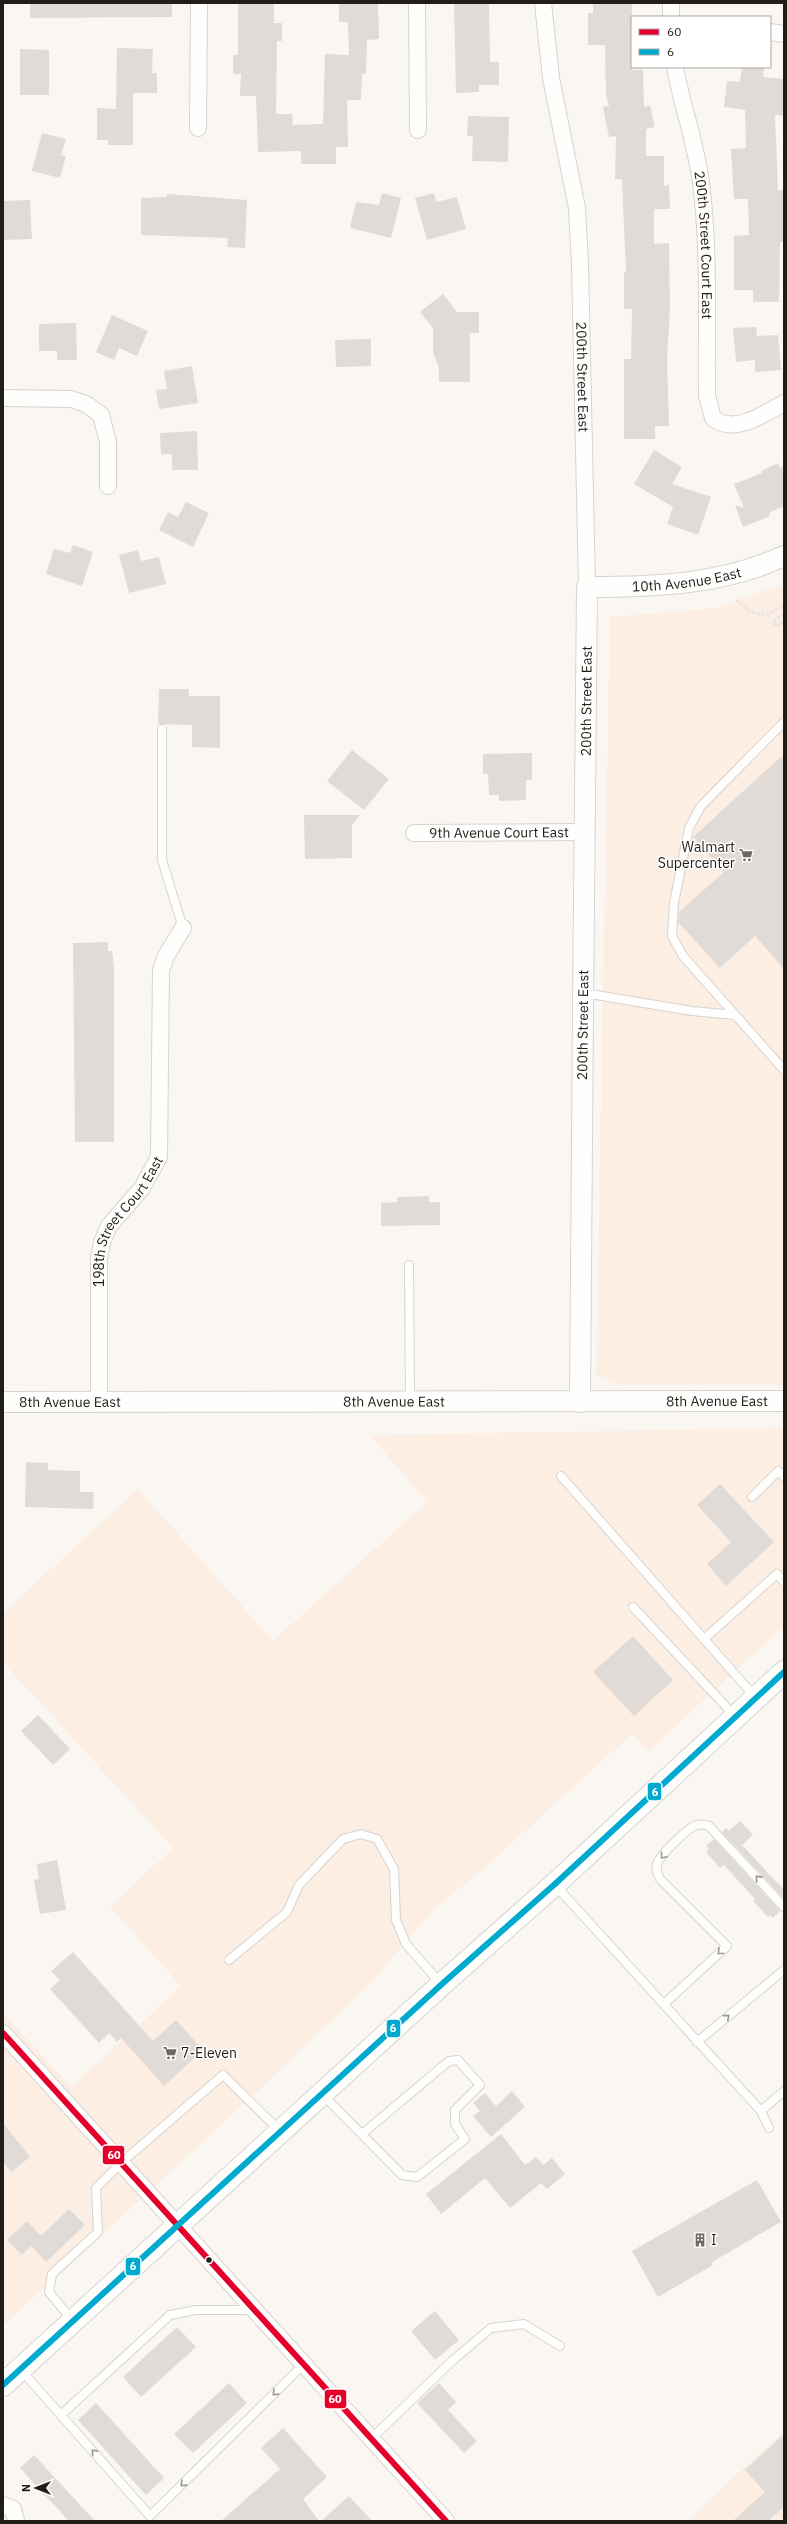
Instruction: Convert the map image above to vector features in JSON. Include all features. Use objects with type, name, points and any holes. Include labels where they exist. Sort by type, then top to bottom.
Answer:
[{"type":"main road","points":[[3,2385],[442,1984],[555,1884],[784,1672]]},
{"type":"street","points":[[198,128],[199,3]]},
{"type":"street","points":[[417,3],[418,130]]},
{"type":"street","name":"200th Street East","points":[[543,3],[553,92],[577,208],[580,264],[586,588],[585,832],[579,1226],[580,1402]]},
{"type":"street","points":[[671,3],[671,16]]},
{"type":"street","points":[[771,32],[784,34]]},
{"type":"street","name":"200th Street Court East","points":[[675,68],[695,147],[701,182],[705,220],[706,396],[713,418],[719,422],[736,424],[750,421],[784,403]]},
{"type":"street","points":[[3,398],[71,399],[86,404],[101,415],[108,442],[108,486]]},
{"type":"street","name":"10th Avenue East","points":[[586,588],[665,586],[713,580],[760,567],[784,556]]},
{"type":"street","name":"9th Avenue Court East","points":[[414,833],[585,832]]},
{"type":"street","name":"198th Street Court East","points":[[99,1402],[99,1259],[102,1242],[109,1226],[142,1188],[159,1157],[161,970],[166,956],[183,928]]},
{"type":"street","name":"8th Avenue East","points":[[3,1402],[784,1401]]},
{"type":"street","points":[[3,2033],[446,2521]]},
{"type":"street","points":[[3,2505],[13,2509],[16,2521]]},
{"type":"lane","points":[[784,722],[702,806],[689,828],[674,903],[672,936],[683,956],[784,1070]]},
{"type":"lane","points":[[162,729],[162,860],[183,928]]},
{"type":"lane","points":[[583,993],[692,1011],[735,1015]]},
{"type":"lane","points":[[410,1265],[410,1402]]},
{"type":"lane","points":[[752,1497],[782,1471]]},
{"type":"lane","points":[[562,1476],[756,1698]]},
{"type":"lane","points":[[704,1639],[778,1574],[784,1582]]},
{"type":"lane","points":[[633,1607],[735,1717]]},
{"type":"lane","points":[[664,2004],[727,1946],[660,1879],[657,1874],[656,1868],[661,1857],[691,1828],[701,1824],[709,1826],[784,1907]]},
{"type":"lane","points":[[229,1960],[287,1912],[299,1885],[343,1839],[361,1834],[377,1839],[394,1869],[396,1920],[406,1944],[442,1984]]},
{"type":"lane","points":[[555,1884],[761,2111],[769,2128]]},
{"type":"lane","points":[[697,2042],[784,1970]]},
{"type":"lane","points":[[322,2094],[402,2175],[417,2176],[465,2139],[455,2124],[455,2110],[480,2085],[458,2060],[449,2061],[362,2134]]},
{"type":"lane","points":[[72,2321],[49,2292],[52,2274],[98,2232],[96,2188],[121,2163],[223,2075],[280,2132]]},
{"type":"lane","points":[[761,2111],[784,2091]]},
{"type":"lane","points":[[61,2415],[170,2315],[196,2310],[254,2310]]},
{"type":"lane","points":[[371,2439],[452,2362],[492,2328],[524,2324],[560,2346]]},
{"type":"lane","points":[[21,2369],[150,2516],[303,2365]]},
{"type":"path","points":[[736,600],[749,611],[765,615],[784,606]]},
{"type":"path","points":[[784,614],[773,622],[775,626],[784,622]]},
{"type":"shaded area","points":[[784,584],[784,1385],[618,1384],[596,1376],[610,617],[716,608]]},
{"type":"shaded area","points":[[784,1428],[784,1626],[648,1752],[633,1733],[480,1872],[437,1906],[372,1981],[269,2081],[3,2326],[3,2013],[71,2087],[181,1986],[110,1907],[173,1848],[3,1662],[3,1613],[138,1489],[273,1641],[427,1502],[370,1435]]},
{"type":"shaded area","points":[[784,2431],[784,2521],[687,2521]]},
{"type":"building","points":[[30,3],[172,3],[172,17],[30,18]]},
{"type":"building","points":[[238,3],[274,3],[274,23],[282,23],[282,41],[277,41],[276,114],[292,114],[293,125],[323,124],[325,54],[349,55],[348,22],[339,22],[339,3],[378,3],[379,39],[367,40],[366,74],[362,74],[361,100],[347,100],[348,147],[336,147],[336,164],[301,164],[301,151],[258,152],[256,96],[240,96],[241,74],[233,74],[233,55],[238,55]]},
{"type":"building","points":[[454,3],[489,3],[490,62],[499,62],[499,85],[479,85],[479,92],[456,93]]},
{"type":"building","points":[[593,3],[632,3],[631,68],[633,70],[643,70],[644,107],[650,105],[655,127],[646,129],[646,156],[664,156],[664,186],[669,185],[670,209],[654,209],[654,244],[669,243],[670,309],[667,358],[669,426],[655,426],[655,439],[624,439],[624,359],[631,359],[632,309],[624,309],[624,272],[626,272],[622,179],[615,179],[616,136],[609,137],[603,107],[609,106],[606,96],[605,45],[588,45],[588,13],[593,13]]},
{"type":"building","points":[[117,48],[153,49],[152,73],[157,73],[157,93],[133,93],[133,145],[108,145],[108,140],[97,140],[97,108],[116,109]]},
{"type":"building","points":[[20,49],[49,50],[49,95],[20,95]]},
{"type":"building","points":[[742,68],[764,68],[763,77],[784,79],[784,116],[775,115],[778,190],[784,190],[784,242],[780,242],[779,302],[753,302],[753,290],[734,290],[734,236],[749,235],[748,199],[734,199],[731,149],[746,148],[745,110],[724,107],[727,81],[740,82]]},
{"type":"building","points":[[468,116],[509,117],[508,162],[472,161],[473,136],[467,136]]},
{"type":"building","points":[[42,133],[66,139],[61,155],[66,156],[60,178],[32,171]]},
{"type":"building","points":[[382,193],[401,198],[391,238],[350,228],[356,202],[379,205]]},
{"type":"building","points":[[434,193],[436,202],[457,197],[466,229],[427,240],[415,198]]},
{"type":"building","points":[[167,194],[247,200],[245,248],[227,247],[228,238],[141,235],[141,198],[167,197]]},
{"type":"building","points":[[30,200],[32,239],[3,240],[3,201]]},
{"type":"building","points":[[443,294],[457,312],[479,312],[479,333],[470,333],[470,382],[439,382],[439,368],[433,352],[433,328],[420,312]]},
{"type":"building","points":[[112,315],[148,331],[137,356],[119,348],[114,360],[96,352]]},
{"type":"building","points":[[76,323],[77,360],[57,360],[57,351],[39,351],[39,324]]},
{"type":"building","points":[[756,327],[757,336],[778,335],[781,370],[755,372],[755,360],[736,362],[733,328]]},
{"type":"building","points":[[371,339],[371,366],[336,367],[335,340]]},
{"type":"building","points":[[192,366],[198,403],[159,409],[156,390],[167,389],[164,371]]},
{"type":"building","points":[[197,431],[198,470],[172,470],[172,454],[161,454],[160,433]]},
{"type":"building","points":[[654,450],[682,467],[672,484],[711,497],[698,535],[667,524],[673,507],[634,484]]},
{"type":"building","points":[[778,463],[780,468],[784,467],[784,506],[769,513],[770,516],[743,527],[735,505],[744,508],[734,484],[762,473],[761,471]]},
{"type":"building","points":[[186,502],[209,513],[193,547],[159,530],[168,512],[178,517]]},
{"type":"building","points":[[73,545],[93,552],[82,586],[46,574],[54,549],[70,553]]},
{"type":"building","points":[[138,550],[141,561],[159,557],[166,584],[129,593],[119,555]]},
{"type":"building","points":[[159,689],[189,689],[189,696],[220,696],[220,748],[192,747],[192,725],[158,724]]},
{"type":"building","points":[[352,750],[389,779],[364,810],[327,781]]},
{"type":"building","points":[[532,753],[532,780],[526,780],[526,800],[499,801],[499,795],[489,795],[488,774],[483,774],[483,754]]},
{"type":"building","name":"Walmart Supercenter","points":[[784,754],[784,969],[755,936],[720,968],[678,922],[679,912],[724,872],[693,837]]},
{"type":"building","points":[[304,815],[360,815],[352,825],[352,858],[305,859]]},
{"type":"building","points":[[108,942],[108,951],[112,951],[114,968],[114,1142],[75,1142],[73,943]]},
{"type":"building","points":[[429,1196],[429,1202],[440,1202],[440,1225],[381,1226],[381,1203],[397,1202],[397,1197]]},
{"type":"building","points":[[26,1462],[48,1463],[48,1470],[80,1471],[80,1492],[94,1492],[93,1509],[25,1507]]},
{"type":"building","points":[[720,1484],[774,1542],[726,1586],[707,1564],[731,1542],[697,1505]]},
{"type":"building","points":[[633,1636],[673,1680],[634,1716],[593,1672]]},
{"type":"building","points":[[38,1715],[70,1749],[53,1765],[21,1731]]},
{"type":"building","points":[[740,1821],[753,1835],[742,1845],[784,1890],[784,1899],[722,1832],[726,1828],[729,1831]]},
{"type":"building","points":[[714,1839],[780,1911],[773,1918],[770,1915],[768,1917],[753,1901],[755,1899],[724,1865],[720,1868],[706,1852],[709,1849],[706,1846]]},
{"type":"building","points":[[57,1860],[66,1910],[40,1914],[34,1880],[39,1879],[37,1864]]},
{"type":"building","points":[[73,1952],[153,2041],[176,2020],[203,2050],[164,2086],[121,2038],[117,2042],[109,2033],[99,2043],[50,1989],[60,1980],[51,1971]]},
{"type":"building","points":[[512,2091],[525,2107],[491,2137],[473,2116],[480,2111],[473,2103],[485,2093],[496,2106]]},
{"type":"building","points":[[3,2123],[30,2157],[11,2172],[3,2161]]},
{"type":"building","points":[[501,2134],[525,2165],[536,2157],[543,2165],[552,2158],[565,2174],[547,2189],[541,2183],[510,2208],[485,2178],[441,2214],[426,2194]]},
{"type":"building","name":"I","points":[[757,2180],[781,2222],[712,2262],[713,2265],[658,2297],[632,2251]]},
{"type":"building","points":[[69,2209],[85,2225],[46,2262],[31,2246],[22,2255],[7,2240],[27,2221],[41,2236]]},
{"type":"building","points":[[435,2311],[459,2340],[435,2360],[411,2331]]},
{"type":"building","points":[[177,2327],[196,2347],[141,2397],[123,2377]]},
{"type":"building","points":[[229,2383],[247,2403],[193,2453],[174,2434]]},
{"type":"building","points":[[439,2383],[456,2402],[448,2410],[477,2441],[464,2453],[417,2403]]},
{"type":"building","points":[[96,2403],[164,2478],[146,2495],[78,2420]]},
{"type":"building","points":[[283,2428],[327,2477],[303,2499],[319,2521],[221,2521],[280,2469],[261,2448]]},
{"type":"building","points":[[784,2434],[784,2507],[768,2521],[733,2521],[765,2492],[745,2470]]},
{"type":"building","points":[[34,2455],[95,2521],[69,2521],[20,2468]]},
{"type":"building","points":[[349,2496],[372,2521],[321,2521]]},
{"type":"transit line","name":"6","points":[[3,2385],[442,1984],[555,1884],[784,1672]]},
{"type":"transit line","name":"60","points":[[3,2033],[446,2521]]},
{"type":"place","name":"Walmart Supercenter","points":[[746,855]]},
{"type":"place","name":"7-Eleven","points":[[170,2053]]},
{"type":"place","name":"I","points":[[700,2240]]}]
